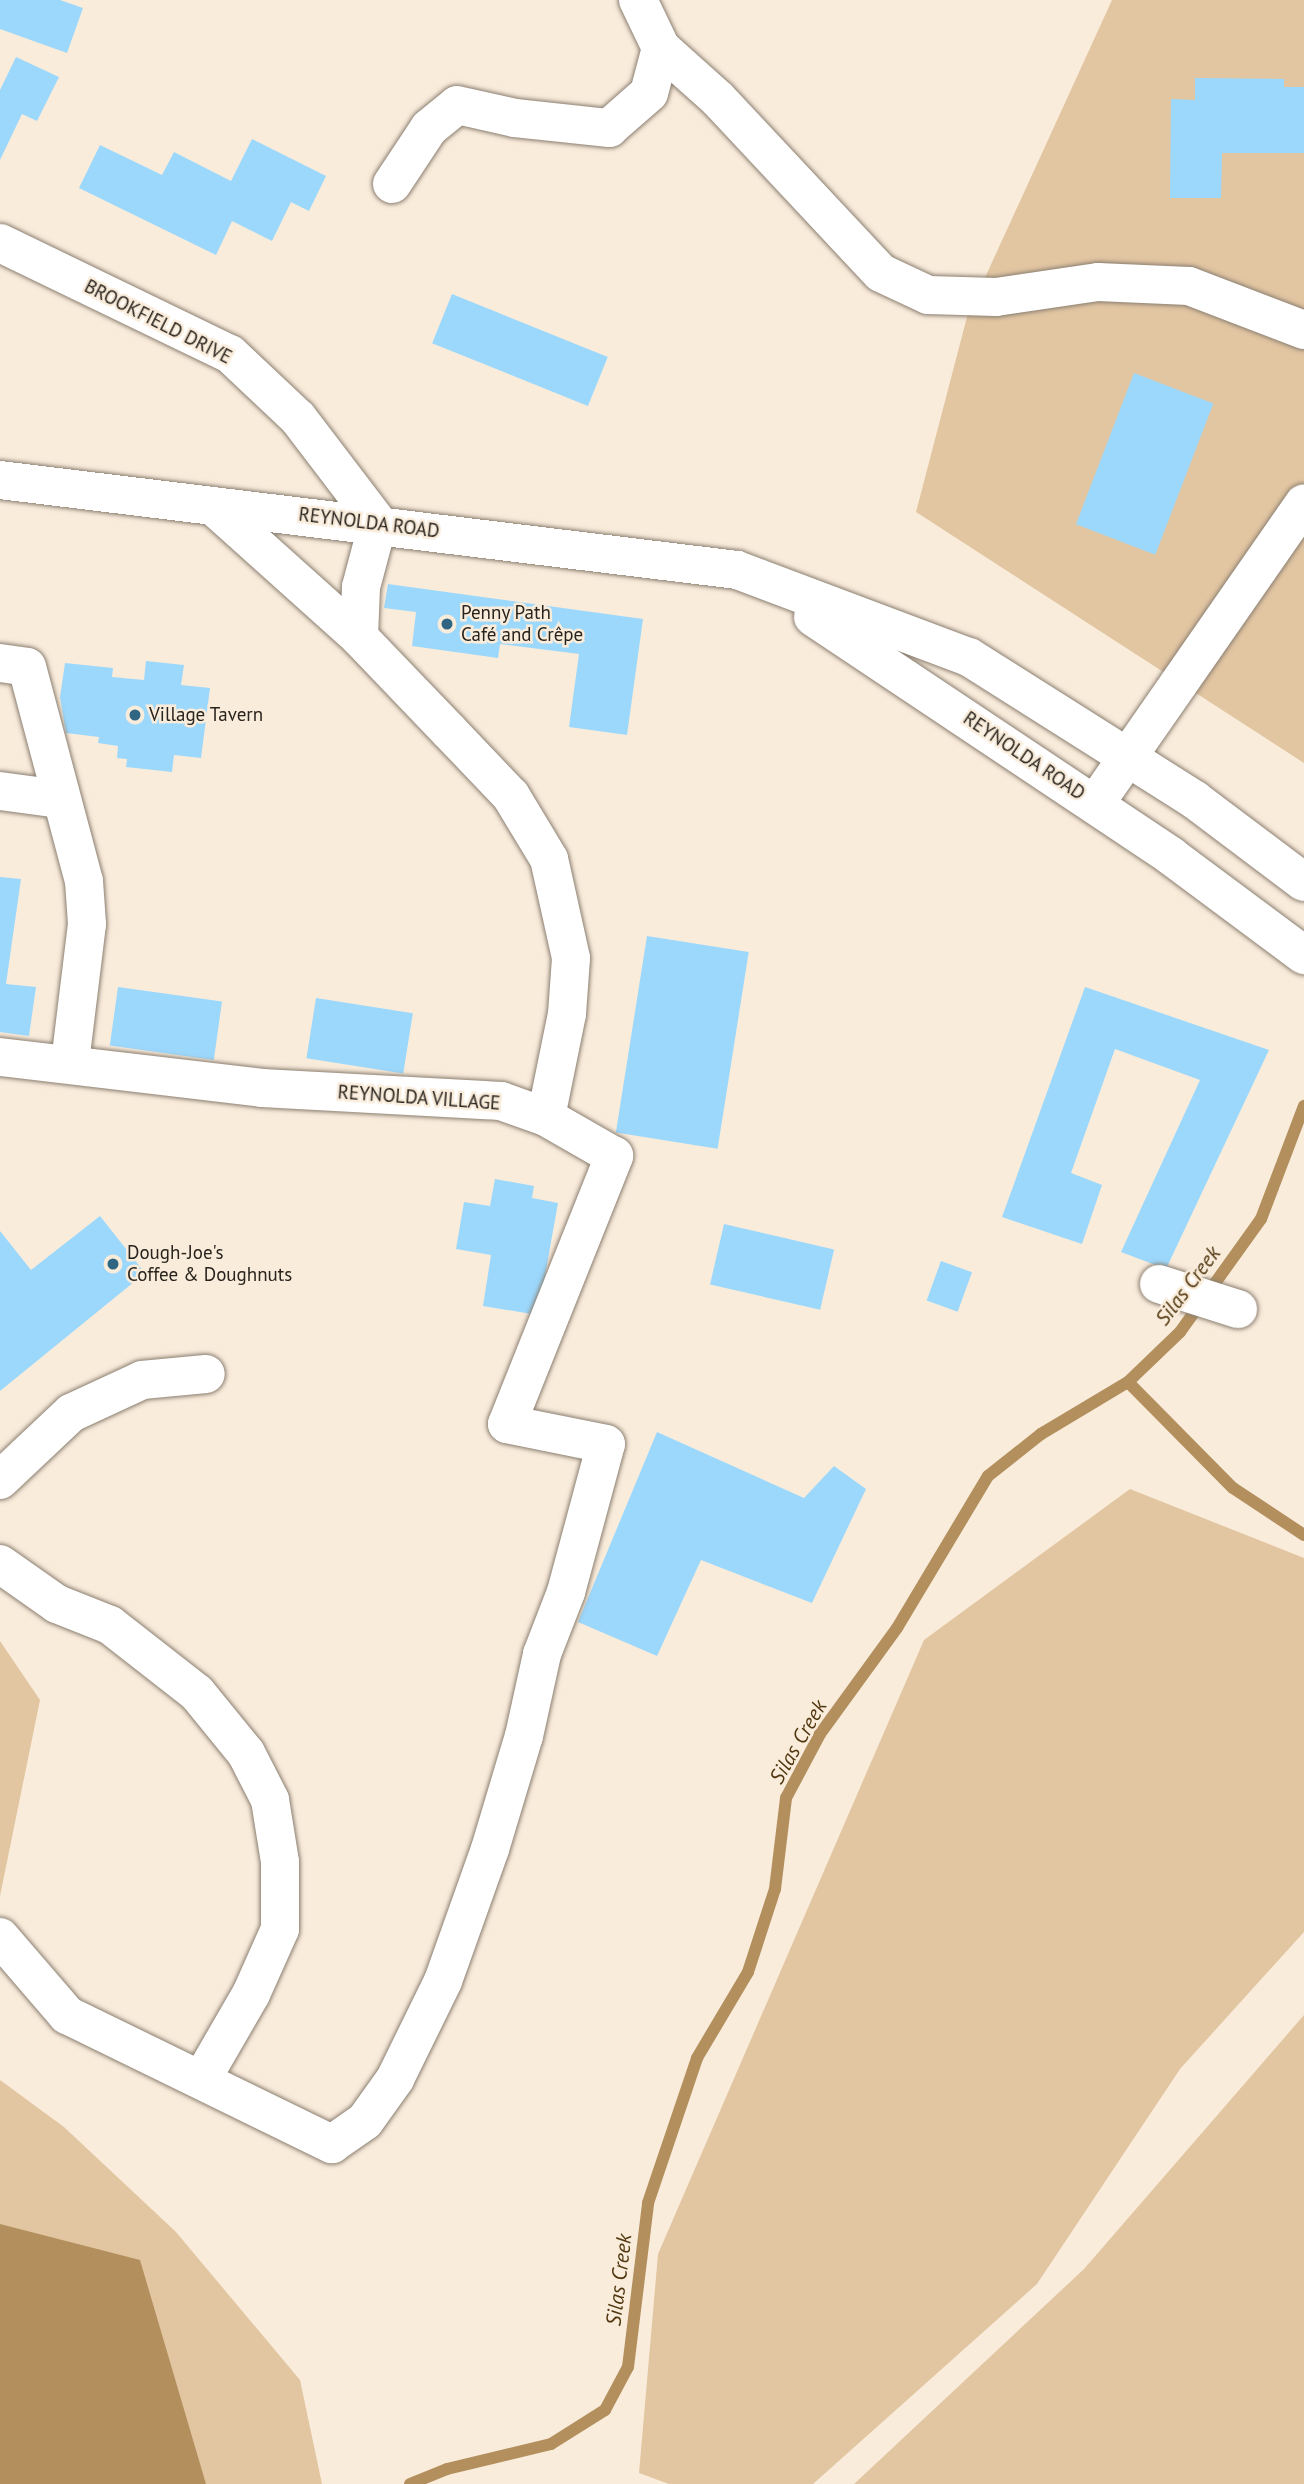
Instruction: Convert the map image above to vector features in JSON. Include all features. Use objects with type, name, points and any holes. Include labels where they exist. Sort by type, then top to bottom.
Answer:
[{"type":"main road","points":[[639,0],[661,48],[718,99],[881,273],[928,295],[996,297],[1098,282],[1189,286],[1304,330]]},
{"type":"main road","points":[[392,184],[429,128],[457,106],[514,118],[609,128],[649,93],[661,48]]},
{"type":"main road","name":"BROOKFIELD DRIVE","points":[[0,243],[230,354],[298,418],[378,523]]},
{"type":"main road","name":"REYNOLDA ROAD","points":[[0,480],[378,523],[737,570],[969,657],[1195,800],[1304,882]]},
{"type":"main road","points":[[1095,804],[1130,759],[1304,503]]},
{"type":"main road","points":[[212,506],[359,637],[511,796],[549,859],[571,958],[567,1014],[546,1117]]},
{"type":"main road","points":[[359,637],[361,587],[378,523]]},
{"type":"main road","name":"REYNOLDA ROAD","points":[[737,570],[882,659],[1095,804],[1304,955]]},
{"type":"main road","points":[[0,663],[27,667],[59,799],[84,881],[87,924],[70,1063]]},
{"type":"main road","points":[[0,791],[59,799]]},
{"type":"main road","name":"REYNOLDA VILLAGE","points":[[0,1057],[70,1063],[262,1088],[500,1101],[546,1117],[614,1156],[506,1424],[606,1444],[566,1592],[542,1654],[524,1736],[494,1837],[448,1968],[395,2079],[365,2121],[332,2144],[202,2079]]},
{"type":"main road","points":[[1159,1284],[1238,1309]]},
{"type":"main road","points":[[0,1480],[71,1413],[142,1380],[206,1374]]},
{"type":"main road","points":[[0,1564],[57,1604],[110,1625],[197,1693],[246,1753],[270,1800],[280,1862],[280,1929],[251,1994],[202,2079],[67,2015],[0,1937]]},
{"type":"shaded area","points":[[1112,0],[1304,0],[1304,763],[916,512],[967,317]]},
{"type":"shaded area","points":[[1130,1489],[1304,1558],[1304,1932],[1180,2069],[1037,2284],[813,2484],[669,2484],[639,2473],[658,2254],[924,1640]]},
{"type":"shaded area","points":[[0,1641],[40,1700],[0,1896]]},
{"type":"shaded area","points":[[1304,2015],[1304,2484],[854,2484],[1084,2269]]},
{"type":"shaded area","points":[[0,2080],[64,2127],[176,2232],[300,2380],[322,2484],[0,2484]]},
{"type":"shaded area","points":[[0,2224],[140,2260],[206,2484],[0,2484]]},
{"type":"building","points":[[0,0],[60,0],[83,8],[67,53],[0,29]]},
{"type":"building","points":[[16,57],[59,77],[37,121],[22,114],[0,160],[0,90]]},
{"type":"building","points":[[1195,78],[1284,79],[1284,87],[1304,87],[1304,153],[1222,153],[1221,198],[1170,198],[1171,99],[1195,100]]},
{"type":"building","points":[[252,139],[326,176],[309,211],[291,202],[272,241],[232,221],[216,255],[79,188],[100,145],[162,175],[174,152],[231,181]]},
{"type":"building","points":[[452,294],[608,357],[588,406],[432,343]]},
{"type":"building","points":[[1134,373],[1213,403],[1155,555],[1076,524]]},
{"type":"building","points":[[388,584],[643,619],[627,735],[569,727],[579,654],[500,644],[498,658],[412,646],[416,612],[384,608]]},
{"type":"building","name":"Village Tavern","points":[[146,661],[184,665],[181,685],[210,688],[201,758],[174,755],[172,772],[126,767],[127,759],[117,758],[118,746],[98,743],[99,737],[66,733],[60,697],[65,663],[113,668],[112,677],[144,680]]},
{"type":"building","points":[[0,877],[21,879],[6,984],[36,987],[29,1036],[0,1032]]},
{"type":"building","points":[[647,936],[749,952],[718,1149],[616,1133]]},
{"type":"building","points":[[118,987],[222,1002],[214,1060],[110,1045]]},
{"type":"building","points":[[1085,987],[1269,1050],[1166,1269],[1121,1252],[1200,1080],[1115,1049],[1071,1173],[1102,1185],[1082,1244],[1002,1217]]},
{"type":"building","points":[[316,998],[413,1013],[403,1074],[306,1058]]},
{"type":"building","points":[[495,1179],[534,1186],[532,1198],[558,1203],[538,1315],[483,1306],[491,1255],[456,1249],[464,1202],[490,1206]]},
{"type":"building","points":[[100,1216],[145,1273],[0,1391],[0,1231],[31,1270]]},
{"type":"building","points":[[724,1224],[834,1249],[820,1310],[710,1284]]},
{"type":"building","points":[[941,1261],[972,1272],[958,1312],[927,1300]]},
{"type":"building","points":[[657,1432],[804,1498],[834,1466],[866,1489],[812,1603],[701,1560],[657,1656],[578,1622]]},
{"type":"waterway","name":"Silas Creek","points":[[410,2484],[447,2469],[551,2444],[605,2410],[628,2367],[648,2203],[697,2058],[748,1972],[775,1889],[786,1798],[820,1734],[897,1628],[988,1476],[1041,1434],[1128,1382],[1180,1332],[1261,1219],[1304,1106]]},
{"type":"waterway","points":[[1128,1382],[1233,1488],[1304,1535]]},
{"type":"place","name":"Penny Path Café and Crêpe","points":[[447,624]]},
{"type":"place","name":"Village Tavern","points":[[135,715]]},
{"type":"place","name":"Dough-Joe's Coffee & Doughnuts","points":[[113,1264]]}]
